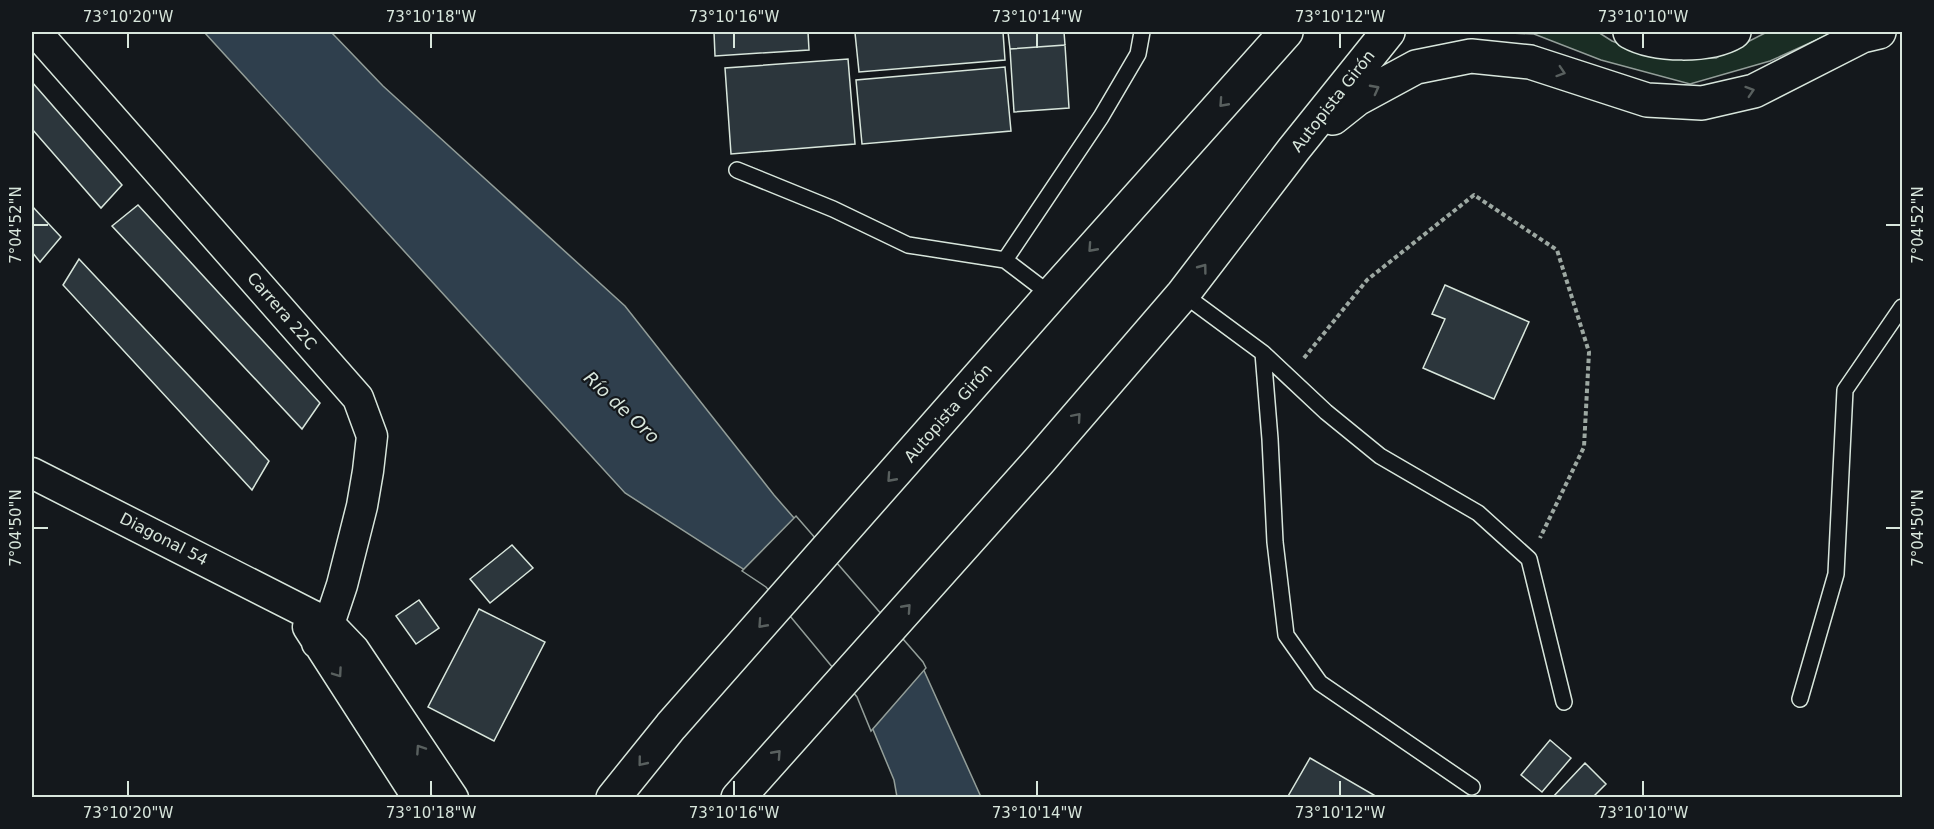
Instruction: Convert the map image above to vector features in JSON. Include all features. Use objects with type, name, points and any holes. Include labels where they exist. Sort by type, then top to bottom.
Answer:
[{"type":"highway","name":"Autopista Girón","points":[[613,798],[670,726],[972,387],[1266,46],[1287,32]]},
{"type":"highway","name":"Autopista Girón","points":[[738,798],[1039,461],[1183,294],[1294,149],[1388,32]]},
{"type":"highway","points":[[1630,32],[1640,37],[1686,44],[1727,36],[1734,32]]},
{"type":"highway","points":[[1294,149],[1357,99],[1416,67],[1470,56],[1530,62],[1647,100],[1702,103],[1754,91],[1862,36],[1879,32]]},
{"type":"street","name":"Carrera 22C","points":[[36,32],[358,398],[372,436],[368,471],[362,506],[342,585],[323,633]]},
{"type":"street","name":"Diagonal 54","points":[[32,473],[296,606],[323,633],[354,650],[453,798]]},
{"type":"street","name":"Diagonal 54","points":[[323,633],[341,676],[418,798]]},
{"type":"lane","points":[[1005,260],[1101,117],[1138,54],[1142,32]]},
{"type":"lane","points":[[736,170],[833,209],[908,245],[1005,260],[1051,295]]},
{"type":"lane","points":[[1183,294],[1263,353],[1326,412],[1380,456],[1478,513],[1529,559],[1564,702]]},
{"type":"lane","points":[[1800,699],[1836,574],[1845,390],[1902,307]]},
{"type":"lane","points":[[1263,353],[1275,542],[1286,635],[1320,683],[1472,787]]},
{"type":"path","points":[[1288,377],[1367,280],[1474,195],[1557,250],[1589,352],[1584,447],[1529,559]]},
{"type":"green space","points":[[1488,32],[1598,32],[1612,41],[1658,58],[1716,58],[1767,32],[1834,32],[1770,61],[1690,84],[1601,60],[1534,34]]},
{"type":"water","name":"Río de Oro","points":[[204,32],[331,32],[383,86],[625,306],[774,495],[921,664],[981,797],[897,797],[894,780],[859,696],[768,585],[625,493]]},
{"type":"pier","points":[[796,516],[926,668],[871,731],[857,697],[766,587],[742,571]]},
{"type":"building","points":[[714,32],[808,32],[809,50],[715,56]]},
{"type":"building","points":[[1003,32],[1005,60],[859,72],[855,33]]},
{"type":"building","points":[[1008,32],[1064,32],[1065,45],[1010,49]]},
{"type":"building","points":[[1065,45],[1069,108],[1014,112],[1010,49]]},
{"type":"building","points":[[848,59],[855,144],[731,154],[725,68]]},
{"type":"building","points":[[1005,67],[1011,131],[862,144],[856,80]]},
{"type":"building","points":[[32,82],[122,185],[101,208],[32,129]]},
{"type":"building","points":[[138,205],[320,403],[302,429],[112,226]]},
{"type":"building","points":[[32,206],[61,237],[40,262],[32,252]]},
{"type":"building","points":[[79,259],[269,461],[252,490],[63,285]]},
{"type":"building","points":[[1445,285],[1529,322],[1494,399],[1423,368],[1445,319],[1432,314]]},
{"type":"building","points":[[512,545],[533,568],[490,603],[470,579]]},
{"type":"building","points":[[419,600],[439,628],[416,644],[396,616]]},
{"type":"building","points":[[479,609],[545,642],[494,741],[428,707]]},
{"type":"building","points":[[1550,740],[1571,758],[1542,792],[1521,775]]},
{"type":"building","points":[[1310,758],[1379,798],[1287,798]]},
{"type":"building","points":[[1585,763],[1606,784],[1592,798],[1552,798]]}]
